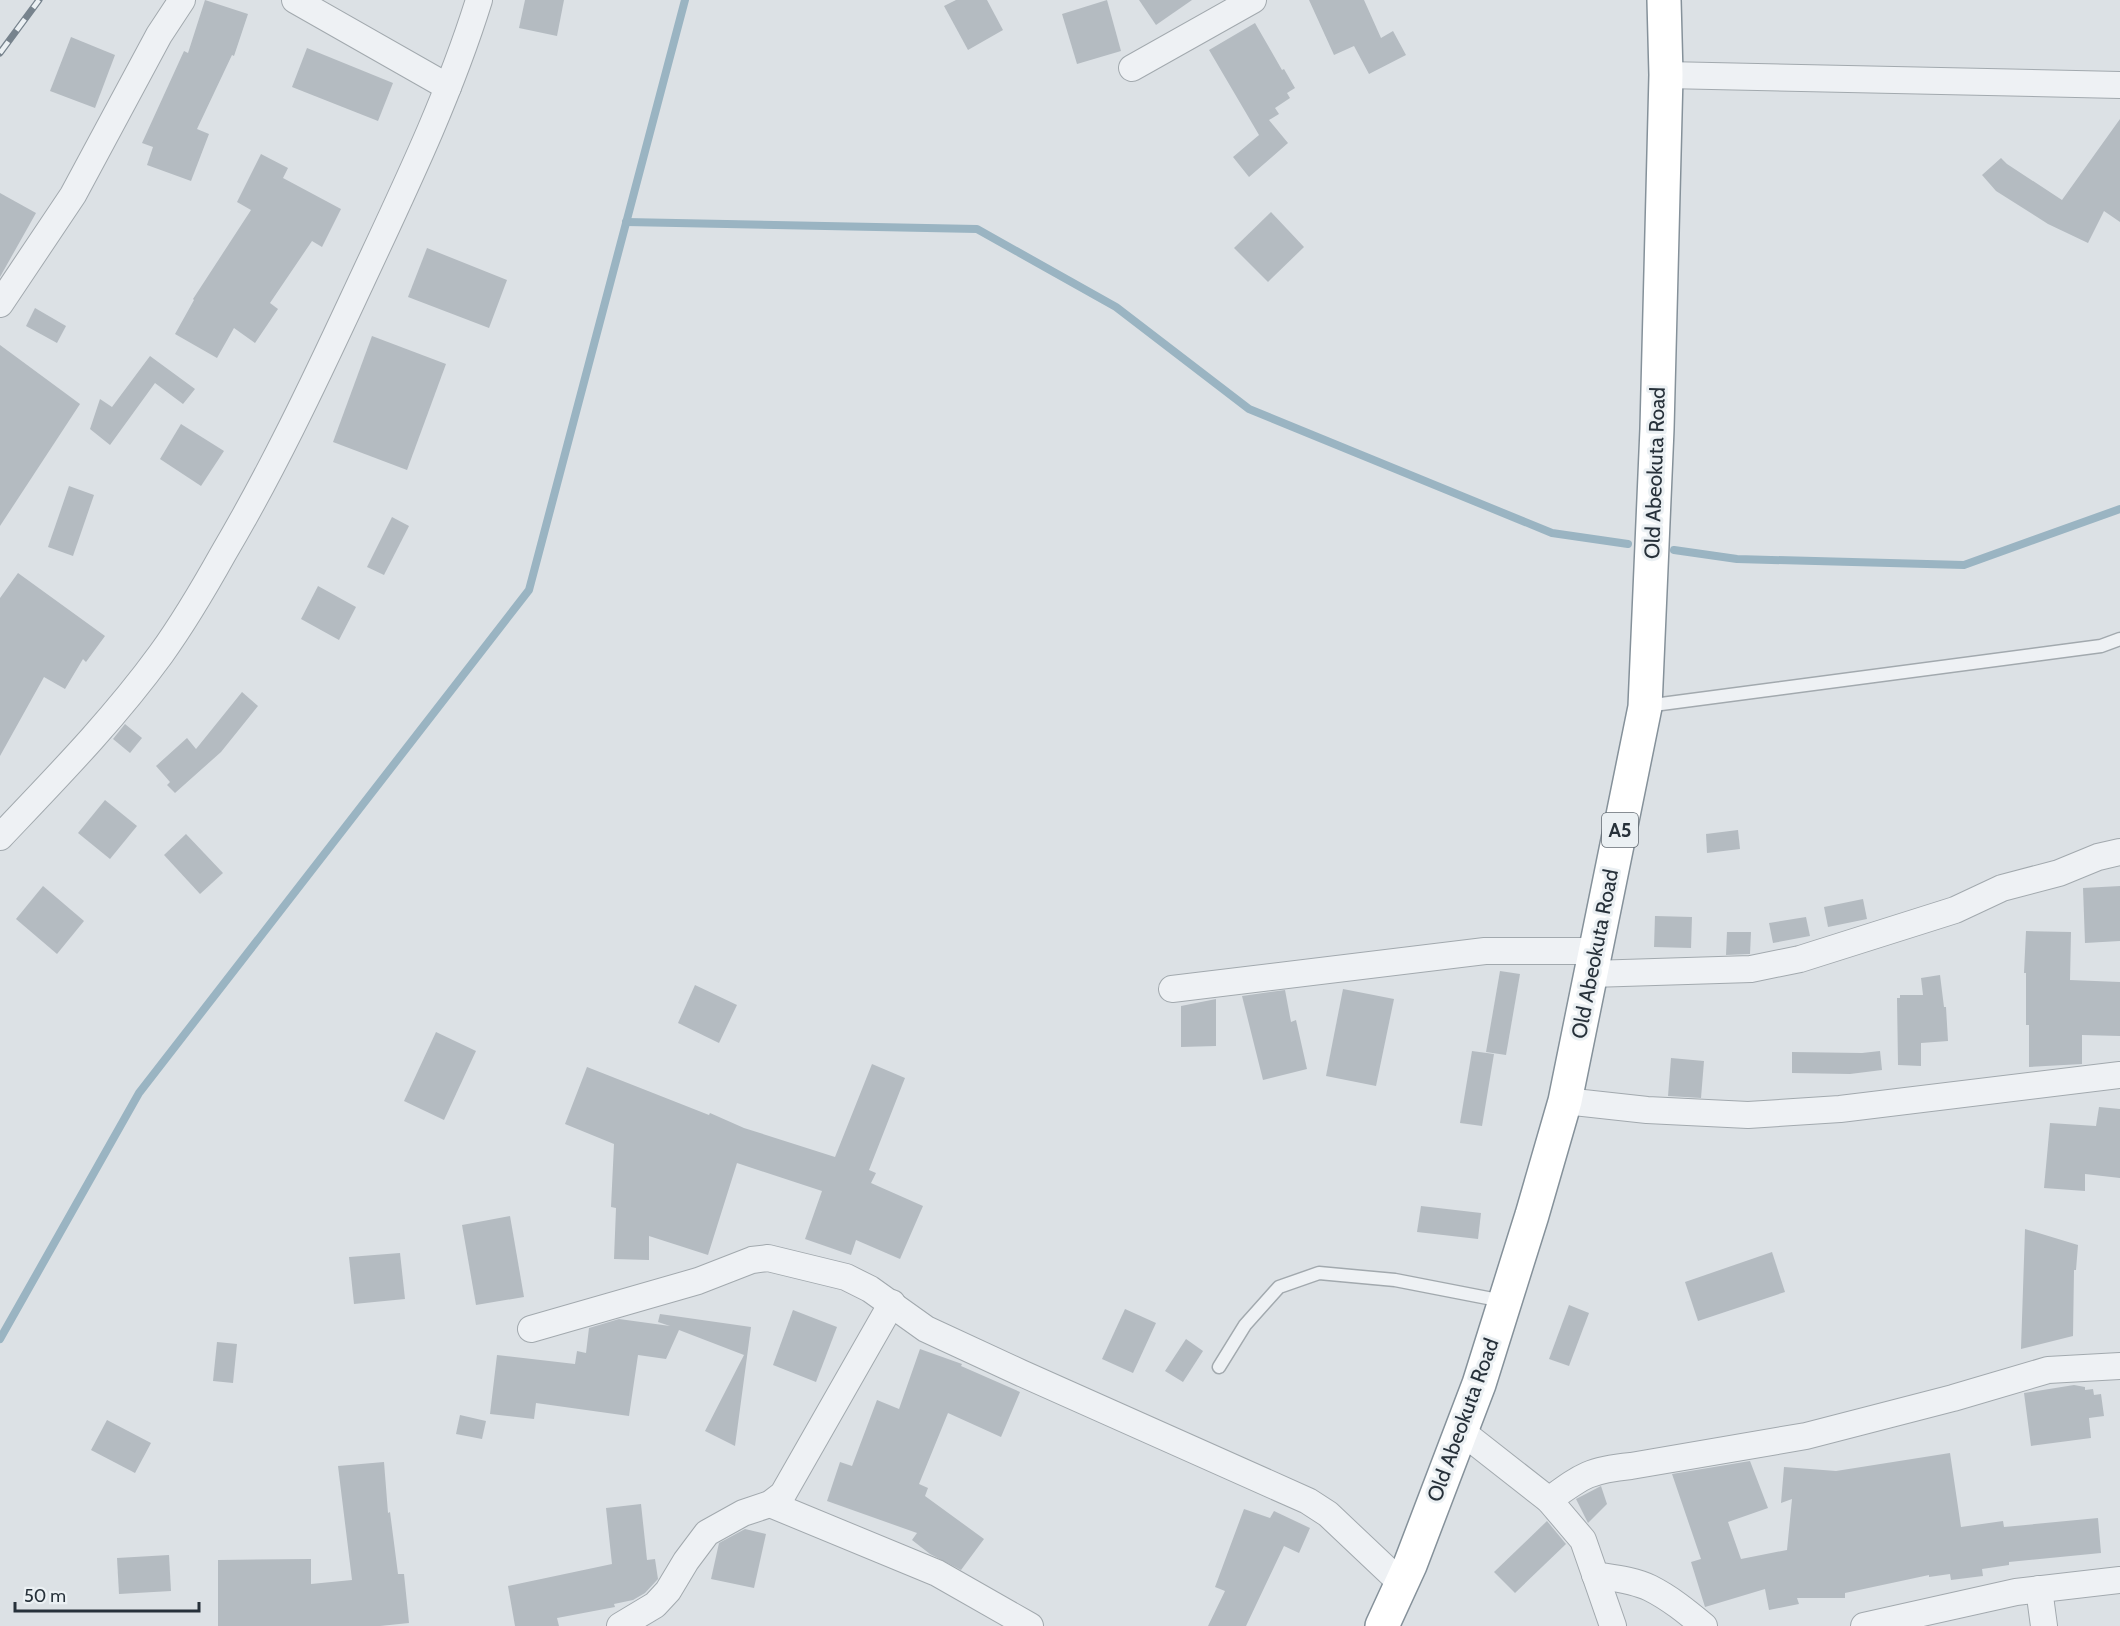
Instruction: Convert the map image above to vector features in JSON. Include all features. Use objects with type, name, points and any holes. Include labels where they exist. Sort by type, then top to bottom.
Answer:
[{"type":"highway","name":"Old Abeokuta Road","points":[[1382,1626],[1479,1384],[1565,1101],[1645,707],[1657,429],[1666,75],[1664,0]]},
{"type":"street","points":[[0,304],[73,195],[159,34],[182,0]]},
{"type":"street","points":[[295,0],[448,87]]},
{"type":"street","points":[[4,826],[124,704],[163,651],[199,596],[252,505],[297,418],[432,128],[466,43],[479,0]]},
{"type":"street","points":[[1132,68],[1253,0]]},
{"type":"street","points":[[1666,75],[2120,85]]},
{"type":"street","points":[[1172,989],[1485,951],[1593,962],[1751,969],[1800,959],[1955,910],[2002,888],[2059,873],[2098,857],[2120,852]]},
{"type":"street","points":[[1565,1101],[1647,1110],[1748,1115],[1840,1110],[2120,1075]]},
{"type":"street","points":[[531,1329],[698,1281],[752,1260],[768,1258],[846,1277],[892,1303],[926,1329],[1308,1501],[1328,1514],[1401,1583]]},
{"type":"street","points":[[620,1626],[655,1605],[668,1591],[686,1561],[707,1533],[743,1513],[770,1504],[783,1494],[892,1303]]},
{"type":"street","points":[[1549,1500],[1583,1476],[1604,1469],[1806,1436],[1953,1398],[2048,1370],[2120,1366]]},
{"type":"street","points":[[1461,1431],[1549,1500],[1583,1540],[1613,1626]]},
{"type":"street","points":[[770,1504],[937,1573],[1030,1626]]},
{"type":"street","points":[[1595,1575],[1649,1587],[1677,1616],[1704,1626]]},
{"type":"street","points":[[1864,1626],[2016,1592],[2120,1580]]},
{"type":"street","points":[[2038,1589],[2044,1626]]},
{"type":"lane","points":[[1645,707],[2101,646],[2120,639]]},
{"type":"lane","points":[[1219,1367],[1245,1325],[1279,1287],[1319,1273],[1395,1280],[1504,1302]]},
{"type":"building","points":[[205,0],[248,14],[234,56],[232,55],[197,129],[209,134],[191,181],[147,165],[153,147],[142,143],[184,51],[188,53]]},
{"type":"building","points":[[525,0],[564,0],[557,36],[519,28]]},
{"type":"building","points":[[956,0],[987,0],[1003,30],[968,50],[944,6]]},
{"type":"building","points":[[1107,0],[1121,51],[1077,64],[1062,14]]},
{"type":"building","points":[[1139,0],[1192,0],[1156,25]]},
{"type":"building","points":[[1309,0],[1364,0],[1381,38],[1393,31],[1406,55],[1369,74],[1354,46],[1334,55]]},
{"type":"building","points":[[1255,23],[1295,88],[1287,93],[1290,98],[1275,108],[1279,114],[1269,120],[1288,143],[1249,177],[1233,157],[1259,135],[1209,50]]},
{"type":"building","points":[[71,37],[115,55],[95,108],[50,91]]},
{"type":"building","points":[[307,48],[393,83],[378,121],[292,87]]},
{"type":"building","points":[[2120,119],[2120,222],[2104,211],[2088,243],[2048,224],[1996,191],[1982,175],[2001,158],[2062,200]]},
{"type":"building","points":[[261,154],[288,168],[283,178],[341,209],[322,247],[312,241],[270,303],[278,309],[255,343],[234,328],[217,358],[175,334],[193,299],[251,210],[237,202]]},
{"type":"building","points":[[0,193],[36,213],[0,277]]},
{"type":"building","points":[[1271,212],[1304,247],[1268,282],[1234,248]]},
{"type":"building","points":[[427,248],[507,280],[489,328],[408,297]]},
{"type":"building","points":[[35,308],[66,326],[57,343],[26,326]]},
{"type":"building","points":[[372,336],[446,364],[407,470],[333,442]]},
{"type":"building","points":[[0,345],[80,404],[0,526]]},
{"type":"building","points":[[150,356],[195,389],[183,404],[155,383],[110,445],[90,429],[100,399],[112,407]]},
{"type":"building","points":[[181,424],[224,451],[201,486],[160,459]]},
{"type":"building","points":[[69,486],[94,495],[73,556],[48,547]]},
{"type":"building","points":[[392,517],[409,526],[384,575],[367,567]]},
{"type":"building","points":[[18,573],[105,636],[86,662],[83,659],[65,689],[44,677],[0,756],[0,598]]},
{"type":"building","points":[[318,586],[356,607],[339,640],[301,619]]},
{"type":"building","points":[[242,692],[258,706],[221,752],[175,793],[167,785],[170,782],[156,766],[187,738],[196,749]]},
{"type":"building","points":[[125,724],[142,738],[130,753],[113,739]]},
{"type":"building","points":[[105,800],[137,826],[110,859],[78,833]]},
{"type":"building","points":[[1738,830],[1740,849],[1707,853],[1706,834]]},
{"type":"building","points":[[186,834],[223,873],[200,894],[164,855]]},
{"type":"building","points":[[43,886],[84,921],[57,954],[16,919]]},
{"type":"building","points":[[2120,886],[2120,941],[2085,943],[2083,888]]},
{"type":"building","points":[[1863,899],[1867,919],[1828,927],[1824,907]]},
{"type":"building","points":[[1655,916],[1692,917],[1691,948],[1654,947]]},
{"type":"building","points":[[1806,917],[1810,936],[1773,943],[1769,923]]},
{"type":"building","points":[[2026,931],[2071,932],[2070,980],[2120,982],[2120,1036],[2082,1035],[2082,1064],[2029,1067],[2029,1025],[2026,1025],[2026,973],[2024,973]]},
{"type":"building","points":[[1727,932],[1751,932],[1750,954],[1726,955]]},
{"type":"building","points":[[1500,971],[1520,974],[1506,1055],[1486,1052]]},
{"type":"building","points":[[1940,975],[1944,1007],[1946,1007],[1948,1041],[1921,1043],[1921,1066],[1898,1065],[1897,998],[1900,998],[1900,995],[1923,995],[1921,978]]},
{"type":"building","points":[[695,985],[737,1005],[719,1043],[678,1023]]},
{"type":"building","points":[[1343,989],[1394,999],[1376,1086],[1326,1076]]},
{"type":"building","points":[[1285,990],[1291,1022],[1296,1020],[1307,1069],[1263,1080],[1242,996]]},
{"type":"building","points":[[1216,999],[1216,1046],[1181,1047],[1181,1006]]},
{"type":"building","points":[[436,1032],[476,1051],[444,1120],[404,1101]]},
{"type":"building","points":[[1472,1051],[1494,1054],[1482,1126],[1460,1123]]},
{"type":"building","points":[[1880,1051],[1882,1070],[1850,1074],[1792,1073],[1792,1052]]},
{"type":"building","points":[[1671,1058],[1704,1061],[1701,1098],[1668,1096]]},
{"type":"building","points":[[872,1064],[905,1078],[869,1170],[876,1173],[871,1183],[923,1206],[900,1259],[856,1240],[851,1255],[805,1239],[822,1191],[737,1163],[708,1255],[649,1236],[649,1260],[614,1259],[616,1208],[611,1207],[614,1144],[565,1124],[587,1067],[744,1128],[835,1157]]},
{"type":"building","points":[[2099,1107],[2120,1109],[2120,1178],[2085,1174],[2085,1191],[2044,1188],[2050,1123],[2096,1126]]},
{"type":"building","points":[[1421,1206],[1481,1213],[1478,1239],[1417,1232]]},
{"type":"building","points":[[510,1216],[524,1297],[476,1305],[462,1225]]},
{"type":"building","points":[[2025,1229],[2078,1245],[2076,1270],[2074,1270],[2073,1336],[2021,1349]]},
{"type":"building","points":[[1772,1252],[1785,1292],[1698,1321],[1685,1282]]},
{"type":"building","points":[[400,1253],[405,1299],[354,1304],[349,1257]]},
{"type":"building","points":[[1569,1305],[1589,1313],[1569,1366],[1549,1359]]},
{"type":"building","points":[[1125,1309],[1156,1323],[1133,1373],[1102,1359]]},
{"type":"building","points":[[793,1310],[837,1327],[816,1382],[773,1365]]},
{"type":"building","points":[[660,1314],[751,1327],[735,1446],[705,1431],[744,1355],[679,1330],[666,1359],[638,1355],[629,1416],[536,1403],[534,1419],[490,1414],[497,1355],[575,1364],[577,1351],[586,1353],[589,1328],[619,1319],[670,1326],[658,1322]]},
{"type":"building","points":[[1186,1339],[1203,1351],[1183,1382],[1165,1371]]},
{"type":"building","points":[[217,1342],[237,1344],[233,1383],[213,1381]]},
{"type":"building","points":[[920,1349],[962,1364],[961,1366],[1020,1392],[1001,1437],[948,1413],[919,1484],[928,1488],[925,1496],[984,1539],[961,1570],[930,1554],[912,1540],[917,1533],[827,1501],[840,1462],[852,1466],[877,1400],[899,1409]]},
{"type":"building","points":[[2074,1385],[2085,1387],[2085,1390],[2093,1389],[2094,1395],[2101,1394],[2104,1416],[2089,1418],[2091,1438],[2031,1446],[2024,1393]]},
{"type":"building","points":[[460,1415],[486,1421],[482,1439],[456,1434]]},
{"type":"building","points":[[107,1420],[151,1443],[135,1473],[91,1450]]},
{"type":"building","points":[[1950,1453],[1961,1527],[2003,1521],[2004,1527],[2098,1518],[2101,1553],[2009,1562],[2009,1565],[1982,1569],[1983,1576],[1951,1580],[1950,1574],[1929,1577],[1929,1575],[1845,1593],[1845,1598],[1797,1598],[1799,1604],[1769,1610],[1765,1589],[1705,1607],[1691,1562],[1701,1559],[1672,1474],[1750,1461],[1768,1508],[1728,1522],[1741,1559],[1787,1550],[1792,1499],[1781,1503],[1784,1467],[1836,1471]]},
{"type":"building","points":[[384,1462],[388,1513],[390,1512],[398,1574],[404,1574],[409,1623],[380,1626],[218,1626],[218,1560],[311,1559],[311,1584],[352,1580],[338,1466]]},
{"type":"building","points":[[1601,1486],[1607,1504],[1588,1523],[1576,1499]]},
{"type":"building","points":[[641,1504],[647,1560],[655,1559],[658,1579],[645,1593],[633,1600],[614,1604],[615,1607],[557,1618],[559,1626],[515,1626],[508,1586],[612,1564],[606,1508]]},
{"type":"building","points":[[1244,1509],[1270,1518],[1274,1511],[1310,1528],[1299,1553],[1284,1546],[1246,1626],[1208,1626],[1225,1591],[1215,1587]]},
{"type":"building","points":[[1547,1521],[1566,1544],[1515,1593],[1494,1572]]},
{"type":"building","points":[[745,1529],[766,1534],[754,1588],[711,1579],[719,1543]]},
{"type":"building","points":[[169,1555],[171,1591],[119,1594],[117,1558]]},
{"type":"waterway","points":[[0,1339],[139,1093],[529,590],[685,0]]},
{"type":"waterway","points":[[626,222],[977,229],[1116,307],[1249,409],[1552,533],[1628,544]]},
{"type":"waterway","points":[[1674,550],[1737,559],[1964,565],[2120,509]]},
{"type":"railway","points":[[0,53],[39,0]]}]
